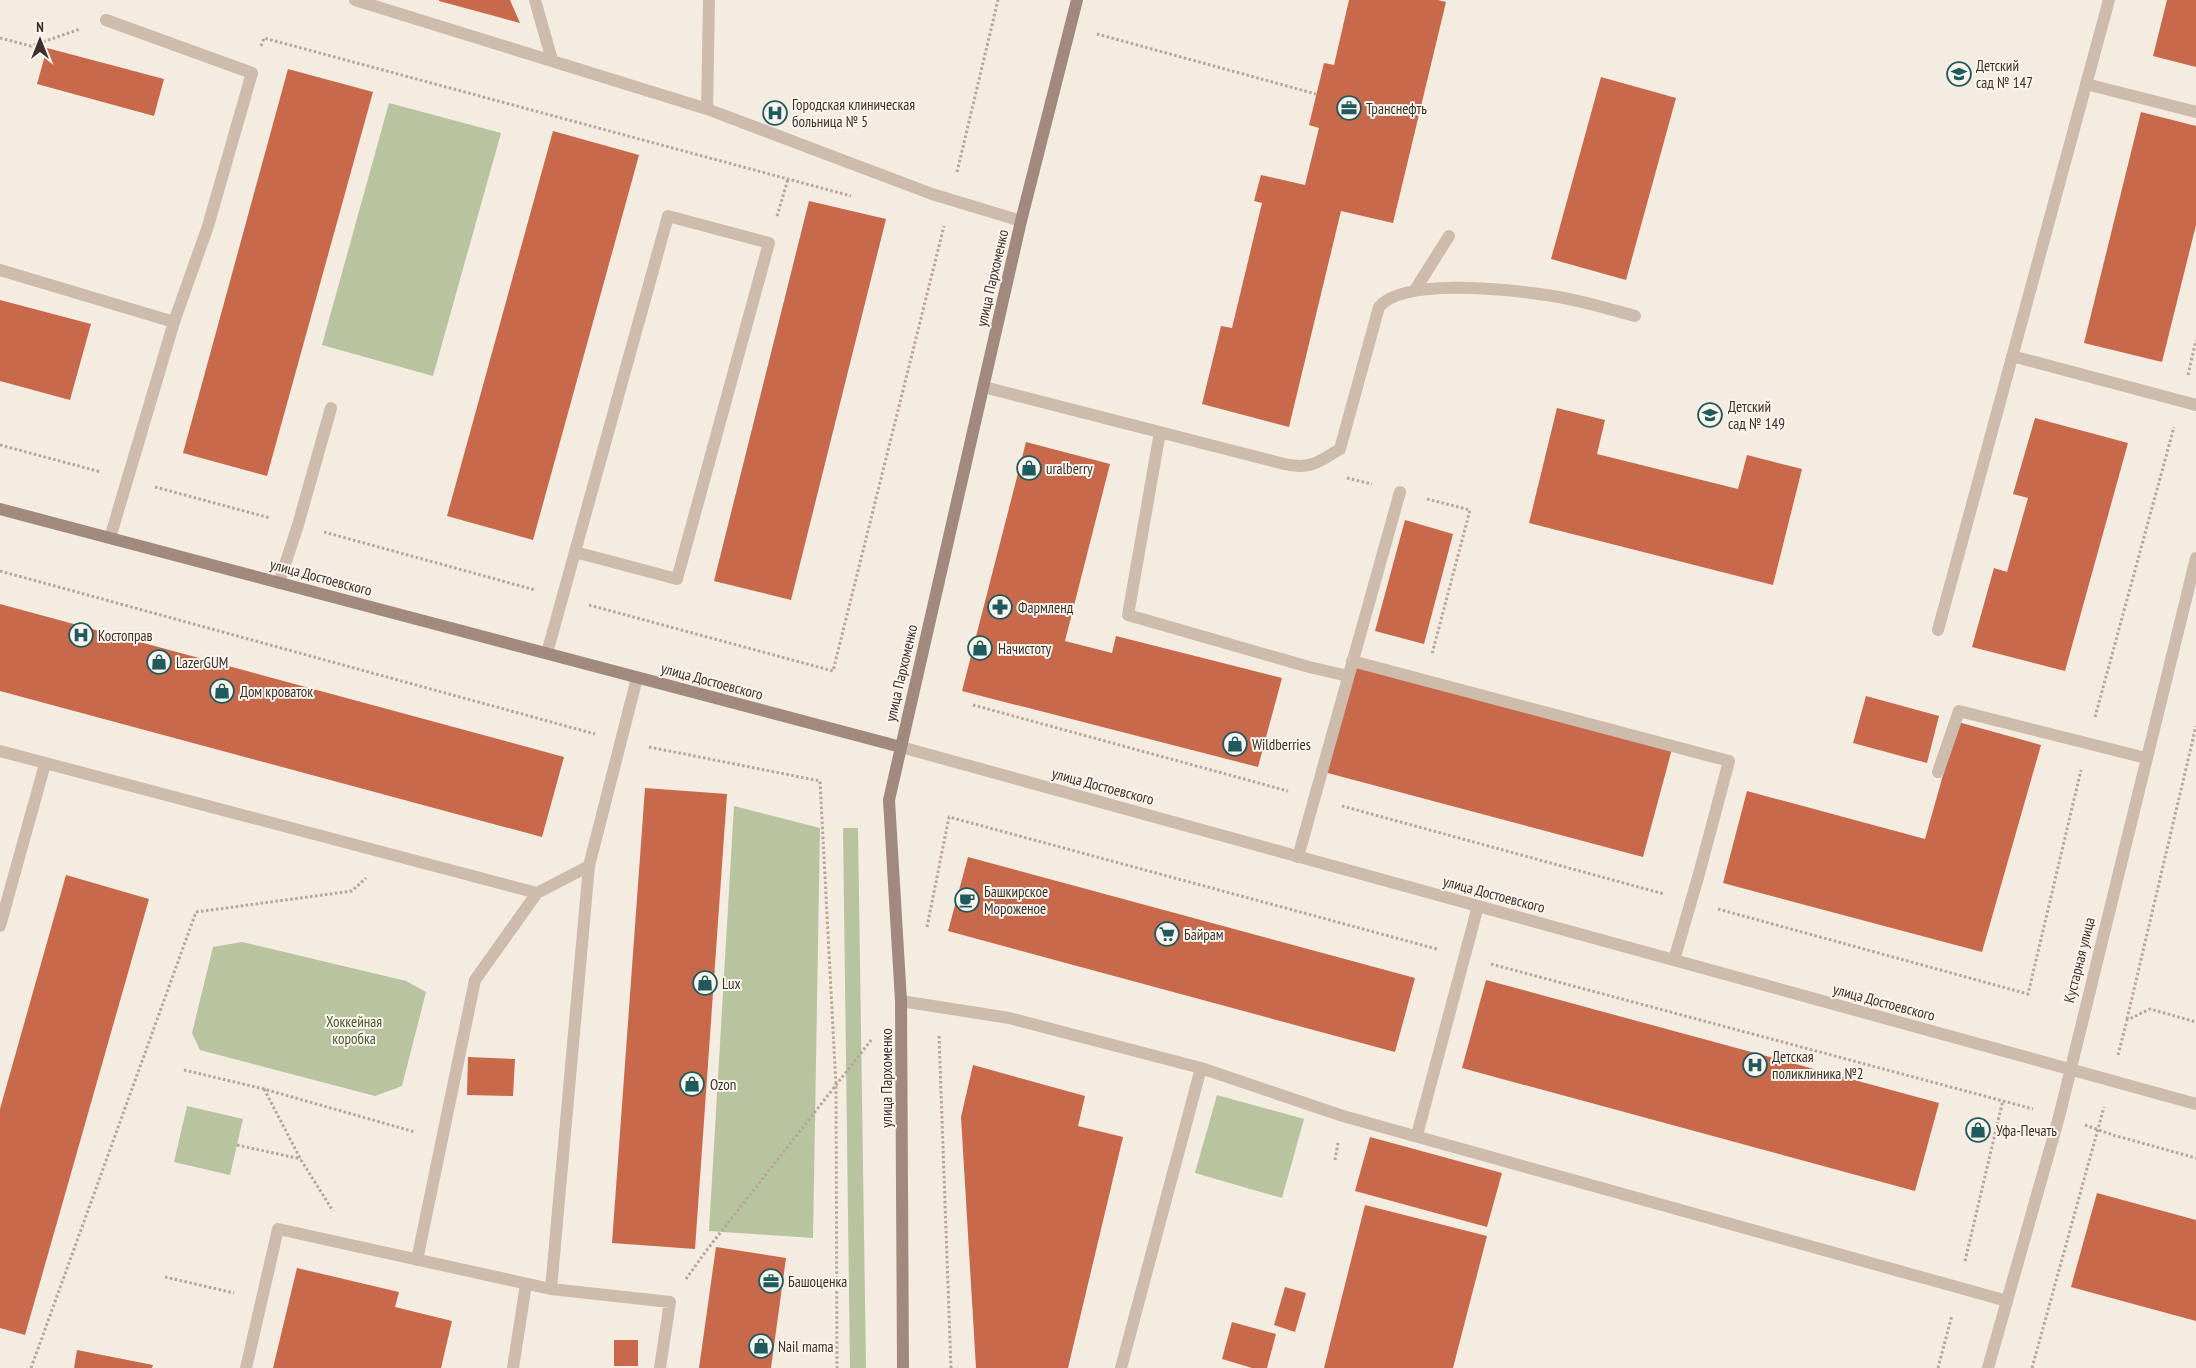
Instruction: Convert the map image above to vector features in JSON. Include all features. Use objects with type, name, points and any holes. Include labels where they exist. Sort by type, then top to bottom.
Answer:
[{"type":"street","points":[[355,0],[707,109],[951,200],[1021,221]]},
{"type":"street","points":[[536,0],[552,60]]},
{"type":"street","points":[[707,109],[708,0]]},
{"type":"street","name":"улица Пархоменко","points":[[903,1368],[902,1001],[890,800],[1021,221],[1077,0]]},
{"type":"street","points":[[1938,630],[2109,0]]},
{"type":"street","points":[[106,20],[252,73],[208,226],[174,322],[110,538]]},
{"type":"street","points":[[2086,84],[2196,112]]},
{"type":"street","points":[[547,653],[668,216],[769,243],[677,579],[575,552]]},
{"type":"street","points":[[1415,290],[1449,236]]},
{"type":"street","points":[[0,270],[174,322]]},
{"type":"street","points":[[984,387],[1284,464],[1305,467],[1340,449],[1379,307],[1384,301],[1415,290],[1430,288],[1488,289],[1539,294],[1635,316]]},
{"type":"street","points":[[2012,356],[2196,405]]},
{"type":"street","points":[[279,583],[298,526],[331,408]]},
{"type":"street","points":[[1160,432],[1128,615],[1309,667],[1348,676]]},
{"type":"street","points":[[1298,857],[1400,492]]},
{"type":"street","name":"улица Достоевского","points":[[0,509],[901,747],[2196,1104]]},
{"type":"street","name":"Кустарная улица","points":[[1988,1368],[2059,1117],[2196,558]]},
{"type":"street","points":[[1352,661],[1729,761],[1674,960]]},
{"type":"street","points":[[551,1289],[589,866],[637,678]]},
{"type":"street","points":[[1938,772],[1959,711],[2146,758]]},
{"type":"street","points":[[0,751],[537,893]]},
{"type":"street","points":[[0,926],[45,764]]},
{"type":"street","points":[[417,1260],[474,980],[537,893],[589,866]]},
{"type":"street","points":[[1417,1135],[1478,906]]},
{"type":"street","points":[[902,1001],[1009,1018],[1201,1068],[1343,1116],[1417,1135],[2007,1301]]},
{"type":"street","points":[[1120,1368],[1201,1068]]},
{"type":"street","points":[[246,1368],[278,1229],[551,1289],[670,1302],[660,1368]]},
{"type":"street","points":[[513,1368],[526,1284]]},
{"type":"path","points":[[0,445],[833,671],[951,200],[998,0]]},
{"type":"path","points":[[0,38],[31,46],[106,20]]},
{"type":"path","points":[[1070,26],[1316,94]]},
{"type":"path","points":[[252,73],[264,38],[853,197]]},
{"type":"path","points":[[769,243],[788,179]]},
{"type":"path","points":[[973,704],[2028,994],[2088,743],[2196,340]]},
{"type":"path","points":[[1305,467],[1470,510],[1425,681]]},
{"type":"path","points":[[0,571],[621,741],[820,781],[836,1086],[837,1368]]},
{"type":"path","points":[[2032,1368],[2127,1020],[2196,726]]},
{"type":"path","points":[[925,936],[949,817]]},
{"type":"path","points":[[31,1368],[196,912],[352,891],[390,855]]},
{"type":"path","points":[[670,1302],[706,1251],[902,1001]]},
{"type":"path","points":[[938,1006],[951,1368]]},
{"type":"path","points":[[2127,1020],[2150,1009],[2196,1022]]},
{"type":"path","points":[[184,1070],[264,1089],[442,1140]]},
{"type":"path","points":[[264,1089],[301,1160],[354,1246]]},
{"type":"path","points":[[1938,1368],[2004,1100]]},
{"type":"path","points":[[2059,1117],[2113,1135],[2196,1158]]},
{"type":"path","points":[[237,1145],[301,1160]]},
{"type":"path","points":[[165,1277],[261,1300]]},
{"type":"green space","points":[[389,103],[501,133],[433,376],[322,345]]},
{"type":"green space","points":[[734,806],[820,828],[813,1238],[709,1231]]},
{"type":"green space","points":[[843,828],[858,828],[866,1368],[850,1368]]},
{"type":"green space","name":"Хоккейная коробка","points":[[242,942],[406,981],[426,992],[402,1086],[375,1096],[200,1050],[192,1033],[213,947]]},
{"type":"green space","points":[[1217,1095],[1304,1119],[1282,1198],[1195,1173]]},
{"type":"green space","points":[[187,1106],[243,1119],[230,1175],[174,1162]]},
{"type":"building","points":[[510,0],[520,23],[439,1]]},
{"type":"building","points":[[1349,0],[1438,0],[1446,2],[1393,223],[1341,211],[1289,427],[1202,404],[1221,326],[1232,328],[1262,203],[1254,201],[1261,175],[1305,185],[1319,128],[1309,125],[1324,63],[1334,65]]},
{"type":"building","points":[[2167,0],[2196,0],[2196,67],[2153,56]]},
{"type":"building","points":[[47,48],[164,79],[154,116],[37,84]]},
{"type":"building","points":[[288,69],[373,92],[267,476],[183,453]]},
{"type":"building","points":[[1601,77],[1676,98],[1626,280],[1551,259]]},
{"type":"building","points":[[2141,112],[2196,126],[2196,225],[2162,362],[2084,343]]},
{"type":"building","points":[[553,131],[639,155],[533,540],[447,516]]},
{"type":"building","points":[[809,201],[886,219],[791,600],[714,581]]},
{"type":"building","points":[[0,300],[91,324],[70,400],[0,381]]},
{"type":"building","points":[[1557,408],[1605,420],[1597,454],[1738,489],[1747,455],[1802,469],[1773,585],[1529,523]]},
{"type":"building","points":[[2035,418],[2128,443],[2065,671],[1972,647],[1994,568],[2007,572],[2028,498],[2013,494]]},
{"type":"building","points":[[1026,442],[1110,464],[1065,641],[1112,653],[1116,636],[1282,678],[1258,767],[962,691]]},
{"type":"building","points":[[1405,520],[1453,534],[1424,644],[1375,631]]},
{"type":"building","points":[[0,604],[564,757],[542,837],[0,691]]},
{"type":"building","points":[[1353,664],[1672,749],[1643,857],[1324,772]]},
{"type":"building","points":[[1866,696],[1939,716],[1927,763],[1853,743]]},
{"type":"building","points":[[1958,722],[2041,745],[1982,952],[1723,883],[1747,791],[1925,839]]},
{"type":"building","points":[[645,788],[727,794],[695,1249],[612,1243]]},
{"type":"building","points":[[968,857],[1415,978],[1395,1052],[948,931]]},
{"type":"building","points":[[66,875],[149,899],[25,1335],[0,1328],[0,1109]]},
{"type":"building","points":[[1486,980],[1939,1103],[1915,1191],[1462,1068]]},
{"type":"building","points":[[468,1057],[515,1059],[513,1096],[467,1095]]},
{"type":"building","points":[[973,1065],[1085,1096],[1078,1126],[1123,1137],[1068,1368],[976,1368],[961,1117]]},
{"type":"building","points":[[1370,1137],[1502,1173],[1487,1227],[1355,1191]]},
{"type":"building","points":[[2097,1193],[2196,1220],[2196,1321],[2071,1287]]},
{"type":"building","points":[[1365,1205],[1487,1236],[1453,1368],[1324,1368]]},
{"type":"building","points":[[716,1247],[786,1258],[771,1368],[699,1368]]},
{"type":"building","points":[[297,1268],[399,1292],[395,1307],[452,1321],[441,1368],[273,1368]]},
{"type":"building","points":[[1285,1287],[1306,1293],[1295,1332],[1274,1325]]},
{"type":"building","points":[[1232,1322],[1276,1334],[1267,1368],[1252,1368],[1222,1359]]},
{"type":"building","points":[[614,1340],[638,1340],[638,1366],[614,1366]]},
{"type":"building","points":[[77,1350],[153,1365],[152,1368],[74,1368]]},
{"type":"place","name":"Детский сад № 147","points":[[1959,74]]},
{"type":"place","name":"Транснефть","points":[[1349,108]]},
{"type":"place","name":"Городская клиническая больница № 5","points":[[775,113]]},
{"type":"place","name":"Детский сад № 149","points":[[1710,415]]},
{"type":"place","name":"uralberry","points":[[1029,468]]},
{"type":"place","name":"Фармленд","points":[[1000,607]]},
{"type":"place","name":"Костоправ","points":[[81,635]]},
{"type":"place","name":"Начистоту","points":[[980,648]]},
{"type":"place","name":"LazerGUM","points":[[159,662]]},
{"type":"place","name":"Дом кроваток","points":[[222,691]]},
{"type":"place","name":"Wildberries","points":[[1235,744]]},
{"type":"place","name":"Башкирское Мороженое","points":[[967,900]]},
{"type":"place","name":"Байрам","points":[[1167,934]]},
{"type":"place","name":"Lux","points":[[705,983]]},
{"type":"place","name":"Детская поликлиника №2","points":[[1755,1065]]},
{"type":"place","name":"Ozon","points":[[692,1084]]},
{"type":"place","name":"Уфа-Печать","points":[[1978,1130]]},
{"type":"place","name":"Башоценка","points":[[771,1281]]},
{"type":"place","name":"Nail mama","points":[[761,1346]]}]
